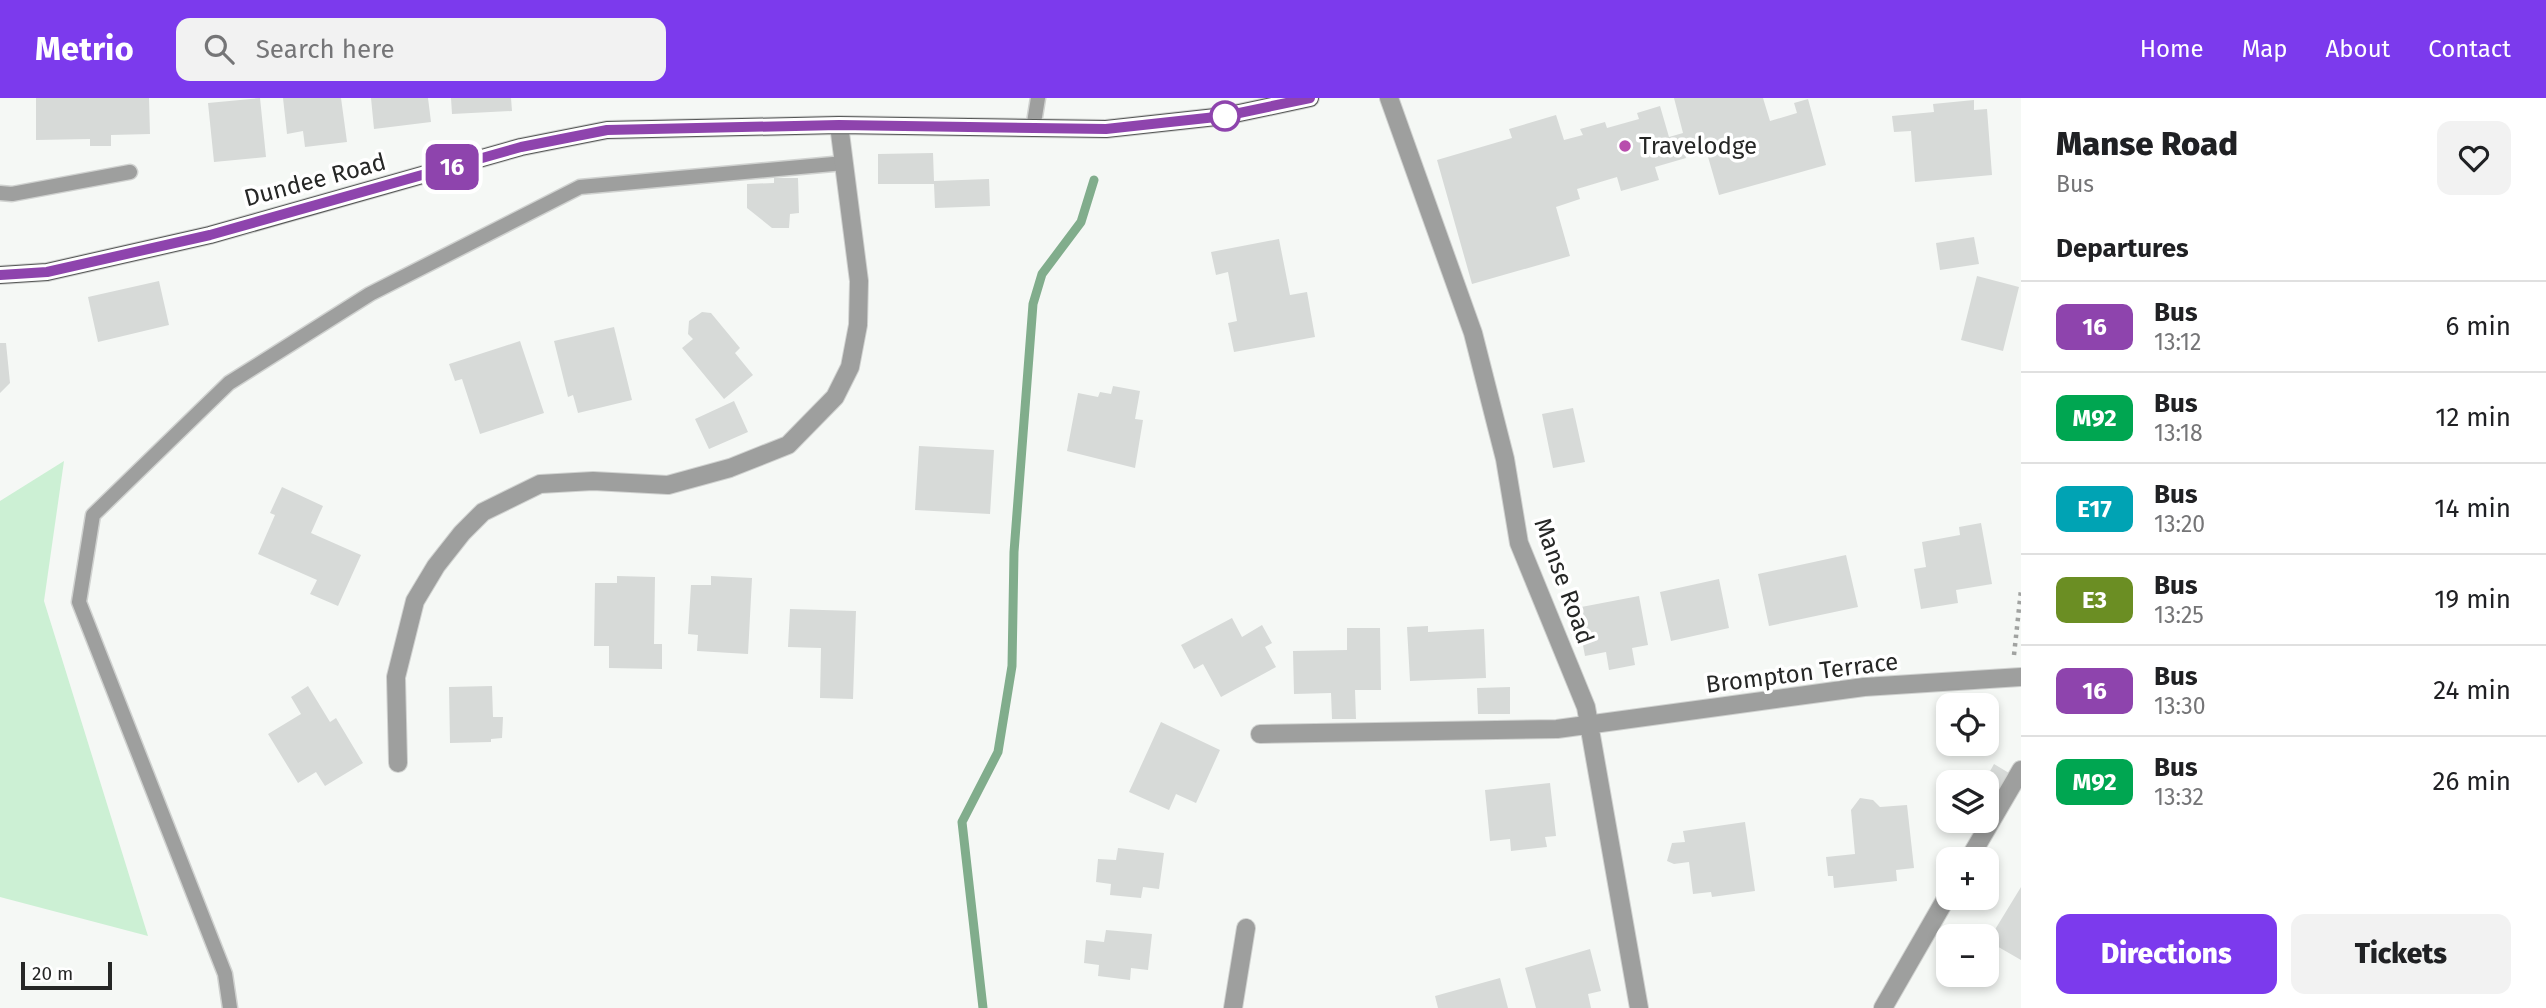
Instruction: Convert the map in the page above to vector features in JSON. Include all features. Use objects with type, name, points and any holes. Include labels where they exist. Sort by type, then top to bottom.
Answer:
[{"type":"main road","name":"Dundee Road","points":[[0,275],[47,272],[210,235],[521,147],[607,130],[839,125],[1106,129],[1199,119],[1310,98]]},
{"type":"street","name":"Manse Road","points":[[1389,98],[1476,344],[1505,459],[1519,543],[1590,724],[1639,1008]]},
{"type":"street","points":[[398,763],[396,677],[415,601],[436,566],[462,533],[484,512],[540,484],[593,481],[668,485],[730,468],[788,445],[835,397],[850,367],[858,325],[859,281],[839,125]]},
{"type":"street","name":"Brompton Terrace","points":[[1260,734],[1557,729],[1864,687],[2016,677]]},
{"type":"street","points":[[1976,847],[2021,770]]},
{"type":"street","points":[[1883,1008],[1939,910]]},
{"type":"street","points":[[1233,1008],[1246,928]]},
{"type":"lane","points":[[1033,129],[1038,98]]},
{"type":"lane","points":[[230,1008],[225,974],[79,602],[93,515],[229,383],[370,294],[580,187],[844,163]]},
{"type":"lane","points":[[0,193],[12,194],[130,172]]},
{"type":"path","points":[[2016,677],[2021,590]]},
{"type":"green space","points":[[64,461],[44,601],[148,936],[0,897],[0,501]]},
{"type":"building","points":[[36,98],[149,98],[150,134],[111,135],[111,146],[90,146],[90,139],[36,140]]},
{"type":"building","points":[[260,98],[266,157],[214,162],[208,103]]},
{"type":"building","points":[[283,98],[341,98],[347,142],[305,147],[303,131],[287,134]]},
{"type":"building","points":[[371,98],[428,98],[431,122],[374,129]]},
{"type":"building","points":[[451,98],[511,98],[512,111],[452,114]]},
{"type":"building","points":[[1674,98],[1763,98],[1770,121],[1797,113],[1794,103],[1808,99],[1826,165],[1719,195],[1704,143],[1683,147],[1686,158],[1655,167],[1659,180],[1621,191],[1617,177],[1577,189],[1580,199],[1556,207],[1570,256],[1472,284],[1437,160],[1512,138],[1509,129],[1556,115],[1564,140],[1583,135],[1580,129],[1605,122],[1607,128],[1639,119],[1637,113],[1660,106],[1669,137],[1683,133]]},
{"type":"building","points":[[1974,100],[1974,110],[1987,109],[1992,175],[1915,182],[1911,131],[1894,132],[1892,116],[1934,112],[1933,104]]},
{"type":"building","points":[[933,153],[934,181],[989,179],[990,206],[935,208],[934,184],[878,184],[878,154]]},
{"type":"building","points":[[774,178],[798,178],[799,213],[790,214],[789,228],[772,228],[747,208],[747,184],[774,183]]},
{"type":"building","points":[[1974,237],[1979,264],[1940,270],[1936,243]]},
{"type":"building","points":[[1279,239],[1290,295],[1307,292],[1315,337],[1234,352],[1228,323],[1237,321],[1228,272],[1216,275],[1211,252]]},
{"type":"building","points":[[1977,276],[2019,287],[2003,351],[1961,340]]},
{"type":"building","points":[[159,281],[169,325],[98,342],[88,297]]},
{"type":"building","points":[[702,312],[711,313],[740,348],[735,353],[753,375],[724,399],[682,348],[693,339],[688,334],[689,321]]},
{"type":"building","points":[[614,327],[632,400],[578,413],[573,395],[568,397],[554,341]]},
{"type":"building","points":[[520,341],[544,413],[480,434],[462,379],[455,381],[449,364]]},
{"type":"building","points":[[0,343],[6,343],[10,383],[0,393]]},
{"type":"building","points":[[1113,386],[1140,391],[1135,419],[1143,420],[1135,468],[1067,451],[1078,393],[1098,397],[1100,392],[1111,394]]},
{"type":"building","points":[[734,401],[748,432],[709,449],[695,419]]},
{"type":"building","points":[[1573,408],[1585,462],[1553,468],[1542,414]]},
{"type":"building","points":[[919,446],[994,450],[990,514],[915,510]]},
{"type":"building","points":[[282,487],[323,506],[311,533],[361,555],[338,606],[310,594],[317,580],[258,554],[275,515],[270,513]]},
{"type":"building","points":[[1981,523],[1992,584],[1956,590],[1958,603],[1921,609],[1914,569],[1926,567],[1922,542],[1960,535],[1959,527]]},
{"type":"building","points":[[1846,555],[1858,607],[1769,626],[1758,574]]},
{"type":"building","points":[[617,576],[655,577],[654,644],[662,644],[662,669],[609,668],[609,646],[594,646],[595,583],[617,583]]},
{"type":"building","points":[[711,576],[752,578],[748,654],[697,651],[698,635],[688,634],[691,585],[711,585]]},
{"type":"building","points":[[1719,579],[1729,628],[1671,641],[1660,592]]},
{"type":"building","points":[[1639,596],[1648,645],[1632,648],[1635,665],[1609,670],[1606,652],[1585,656],[1576,608]]},
{"type":"building","points":[[790,609],[856,611],[853,699],[820,698],[821,648],[788,647]]},
{"type":"building","points":[[1232,618],[1242,637],[1262,625],[1272,643],[1265,647],[1276,667],[1221,697],[1203,664],[1194,669],[1181,645]]},
{"type":"building","points":[[1428,626],[1428,632],[1484,629],[1486,678],[1410,681],[1407,627]]},
{"type":"building","points":[[1347,628],[1380,628],[1381,690],[1355,690],[1356,719],[1332,719],[1331,693],[1294,694],[1293,651],[1347,650]]},
{"type":"building","points":[[308,686],[330,722],[336,718],[363,763],[325,786],[316,772],[298,783],[268,734],[301,714],[291,697]]},
{"type":"building","points":[[492,686],[493,717],[503,717],[502,738],[491,739],[491,742],[450,743],[449,687]]},
{"type":"building","points":[[1510,687],[1510,714],[1478,714],[1477,688]]},
{"type":"building","points":[[1161,722],[1220,750],[1196,803],[1176,794],[1169,810],[1129,792]]},
{"type":"building","points":[[1994,764],[2009,773],[1999,792],[1999,770],[1991,770]]},
{"type":"building","points":[[1550,783],[1556,836],[1545,837],[1547,847],[1511,851],[1510,839],[1490,841],[1485,790]]},
{"type":"building","points":[[1860,798],[1873,800],[1880,807],[1907,805],[1914,868],[1896,870],[1897,881],[1834,888],[1833,876],[1828,876],[1826,857],[1855,854],[1851,810]]},
{"type":"building","points":[[1745,822],[1755,891],[1712,897],[1711,892],[1693,894],[1689,862],[1674,864],[1667,861],[1672,843],[1685,842],[1683,831]]},
{"type":"building","points":[[1118,848],[1164,853],[1159,889],[1143,887],[1141,898],[1110,895],[1111,884],[1096,882],[1098,859],[1116,860]]},
{"type":"building","points":[[2021,887],[2021,960],[1999,947],[1998,924]]},
{"type":"building","points":[[1106,930],[1152,934],[1148,970],[1131,968],[1130,980],[1098,976],[1099,965],[1084,963],[1086,940],[1104,942]]},
{"type":"building","points":[[1590,949],[1601,991],[1588,994],[1591,1008],[1536,1008],[1525,968]]},
{"type":"building","points":[[1500,978],[1508,1008],[1438,1008],[1435,996]]},
{"type":"waterway","points":[[983,1008],[962,822],[998,752],[1012,666],[1014,552],[1033,304],[1042,274],[1081,222],[1094,180]]},
{"type":"bus line","name":"16","points":[[0,275],[47,272],[210,235],[521,147],[607,130],[688,126],[839,125],[1106,129],[1225,116],[1310,98]]},
{"type":"place","name":"Travelodge","points":[[1625,146]]}]
